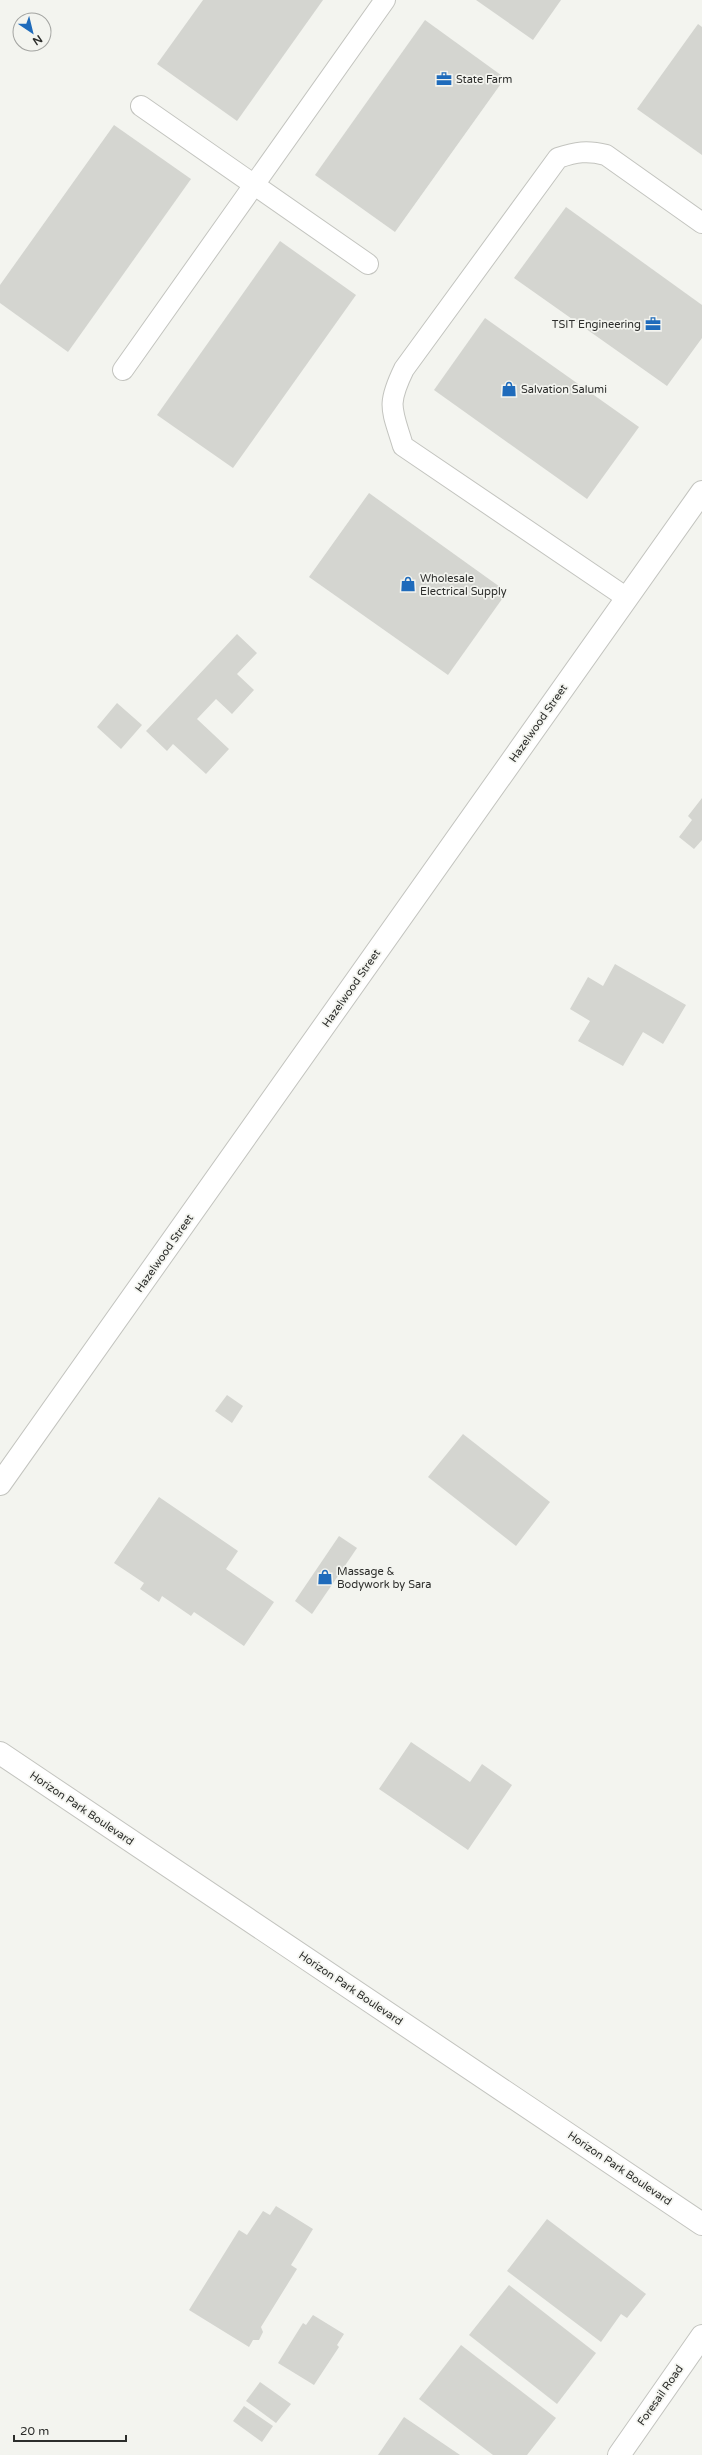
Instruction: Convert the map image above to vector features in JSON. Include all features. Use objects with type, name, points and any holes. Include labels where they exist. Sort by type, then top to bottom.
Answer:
[{"type":"street","name":"Hazelwood Street","points":[[0,1484],[702,492]]},
{"type":"street","name":"Horizon Park Boulevard","points":[[0,1753],[702,2224]]},
{"type":"street","name":"Foresail Road","points":[[618,2455],[702,2336]]},
{"type":"lane","points":[[123,370],[385,0]]},
{"type":"lane","points":[[141,106],[368,264]]},
{"type":"lane","points":[[627,598],[403,446],[392,408],[393,392],[404,369],[558,158],[574,152],[589,150],[606,154],[702,223]]},
{"type":"building","points":[[203,0],[323,0],[237,121],[157,64]]},
{"type":"building","points":[[476,0],[561,0],[533,40]]},
{"type":"building","points":[[425,20],[505,78],[395,232],[315,175]]},
{"type":"building","points":[[698,24],[702,27],[702,155],[637,109]]},
{"type":"building","points":[[114,125],[191,179],[68,352],[0,303],[0,285]]},
{"type":"building","points":[[566,207],[702,305],[702,338],[667,386],[514,278]]},
{"type":"building","points":[[280,241],[356,295],[233,468],[157,415]]},
{"type":"building","points":[[485,318],[639,427],[587,499],[434,390]]},
{"type":"building","name":"Wholesale Electrical Supply","points":[[369,493],[507,592],[448,675],[309,577]]},
{"type":"building","points":[[237,634],[257,653],[237,674],[254,690],[232,714],[216,699],[197,719],[229,749],[206,774],[173,744],[167,751],[146,731]]},
{"type":"building","points":[[117,703],[142,725],[121,749],[97,727]]},
{"type":"building","points":[[702,798],[702,840],[694,849],[679,837],[692,820],[688,816]]},
{"type":"building","points":[[615,964],[686,1005],[663,1044],[643,1032],[623,1066],[578,1041],[590,1021],[570,1009],[588,977],[603,986]]},
{"type":"building","points":[[227,1395],[243,1406],[232,1423],[215,1411]]},
{"type":"building","points":[[463,1434],[550,1502],[516,1546],[428,1477]]},
{"type":"building","points":[[159,1497],[238,1551],[226,1569],[274,1602],[244,1646],[194,1612],[191,1616],[162,1596],[159,1602],[140,1589],[144,1583],[114,1563]]},
{"type":"building","points":[[339,1536],[357,1548],[312,1614],[295,1601]]},
{"type":"building","points":[[411,1742],[470,1782],[482,1764],[512,1785],[468,1850],[379,1789]]},
{"type":"building","points":[[276,2206],[313,2229],[291,2265],[297,2269],[261,2327],[263,2332],[259,2340],[253,2340],[249,2347],[189,2310],[239,2230],[247,2235],[263,2211],[270,2215]]},
{"type":"building","points":[[547,2219],[646,2294],[627,2318],[621,2314],[601,2342],[507,2271]]},
{"type":"building","points":[[509,2285],[596,2353],[557,2404],[469,2335]]},
{"type":"building","points":[[313,2315],[344,2334],[337,2345],[339,2347],[314,2385],[278,2363],[303,2323],[306,2325]]},
{"type":"building","points":[[461,2345],[556,2418],[527,2455],[493,2455],[419,2399]]},
{"type":"building","points":[[260,2382],[291,2404],[276,2423],[246,2401]]},
{"type":"building","points":[[244,2406],[273,2426],[262,2442],[233,2421]]},
{"type":"building","points":[[404,2417],[460,2455],[378,2455]]},
{"type":"place","name":"State Farm","points":[[444,79]]},
{"type":"place","name":"TSIT Engineering","points":[[653,324]]},
{"type":"place","name":"Salvation Salumi","points":[[509,389]]},
{"type":"place","name":"Wholesale Electrical Supply","points":[[408,584]]},
{"type":"place","name":"Massage & Bodywork by Sara","points":[[325,1577]]}]
